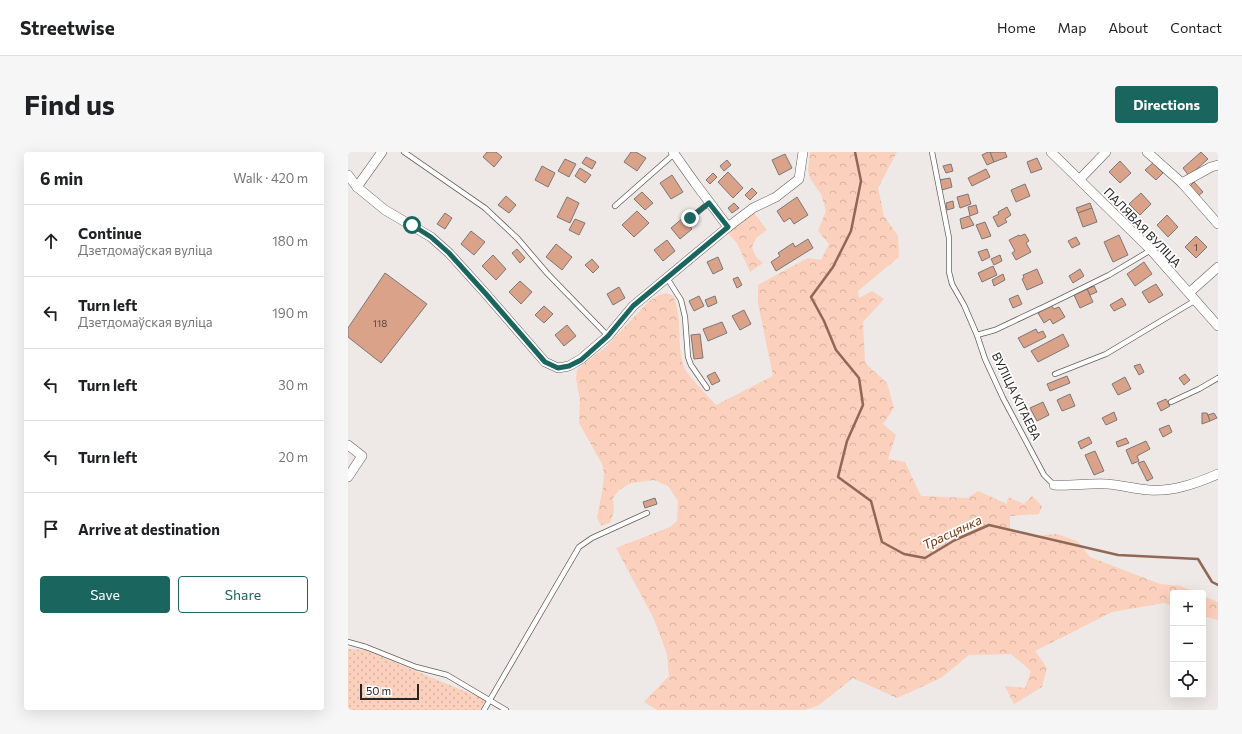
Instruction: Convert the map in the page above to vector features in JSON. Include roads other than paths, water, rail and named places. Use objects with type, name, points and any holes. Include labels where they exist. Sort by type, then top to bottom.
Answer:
[{"type":"street","points":[[357,187],[382,152]]},
{"type":"street","points":[[348,175],[357,187],[385,210],[431,237],[449,253],[545,362],[558,368],[569,366],[581,360],[593,351],[608,336],[633,306],[728,227],[753,208],[776,197],[799,179],[803,152]]},
{"type":"street","name":"ПАЛЯВАЯ ВУЛІЦА","points":[[1051,152],[1151,250],[1190,292]]},
{"type":"street","points":[[1080,179],[1106,152]]},
{"type":"street","points":[[1147,152],[1182,183],[1218,224]]},
{"type":"street","points":[[674,153],[709,203],[728,227]]},
{"type":"street","points":[[1182,183],[1211,167],[1218,165]]},
{"type":"street","points":[[1218,267],[1190,292],[1218,326]]},
{"type":"street","points":[[348,445],[362,456],[348,477]]},
{"type":"street","name":"ВУЛІЦА КІТАЕВА","points":[[1054,485],[1068,486],[1107,484],[1158,490],[1200,482],[1218,474]]},
{"type":"lane","points":[[404,152],[485,208],[518,239],[608,336]]},
{"type":"lane","name":"ВУЛІЦА КІТАЕВА","points":[[932,152],[949,238],[949,272],[952,284],[964,305],[977,334],[985,359],[1003,398],[1044,476],[1054,485]]},
{"type":"lane","points":[[615,206],[674,153]]},
{"type":"lane","points":[[690,218],[709,203]]},
{"type":"lane","points":[[977,334],[995,330],[1048,305],[1109,275],[1151,250]]},
{"type":"lane","points":[[667,278],[681,300],[685,317],[688,357],[691,365],[707,388]]},
{"type":"lane","points":[[1056,374],[1106,354],[1196,300]]},
{"type":"lane","points":[[1172,402],[1218,378]]},
{"type":"lane","points":[[484,710],[579,547],[592,538],[647,513]]},
{"type":"lane","points":[[348,642],[366,647],[416,667],[447,675],[506,710]]},
{"type":"waterway","name":"Трасцянка","points":[[855,152],[861,181],[851,231],[833,267],[811,297],[824,321],[836,350],[859,378],[863,405],[847,441],[838,477],[871,501],[882,542],[904,554],[925,558],[955,540],[989,525],[1118,555],[1198,559],[1212,582],[1218,585]]}]
